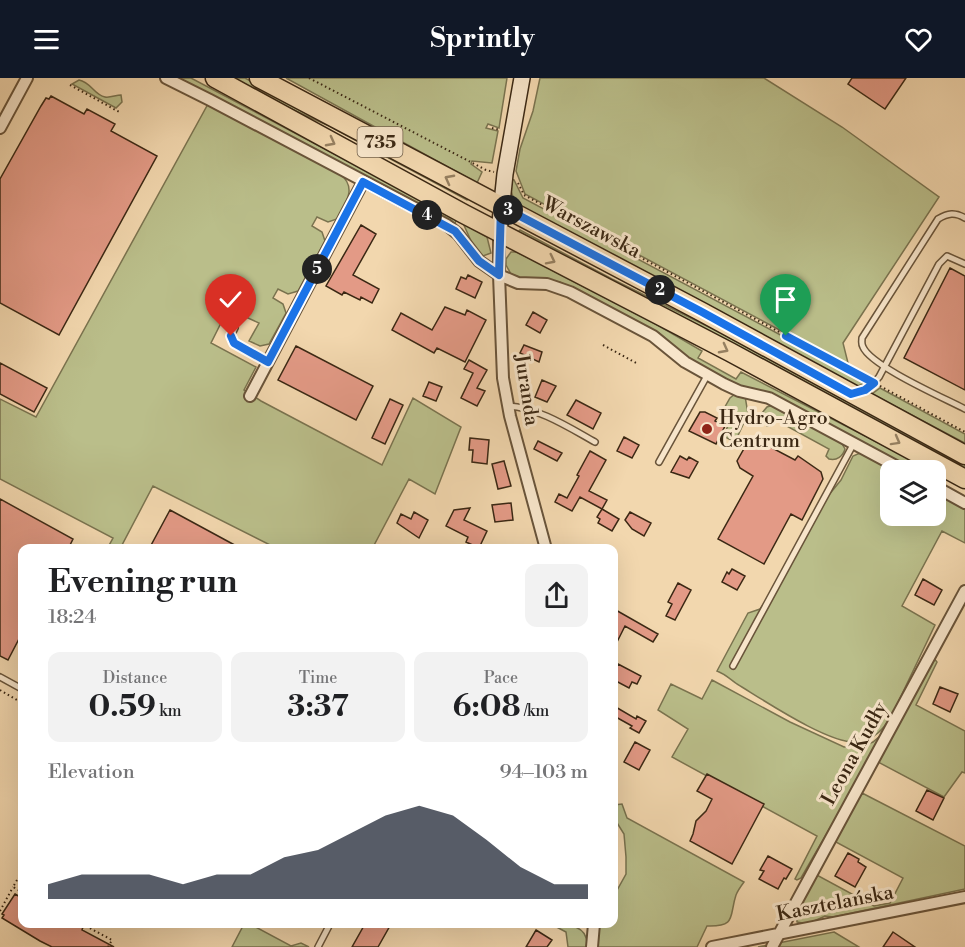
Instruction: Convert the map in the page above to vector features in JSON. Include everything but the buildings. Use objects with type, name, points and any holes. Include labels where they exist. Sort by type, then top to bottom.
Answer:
[{"type":"main road","name":"735","points":[[215,78],[499,232],[720,347],[965,479]]},
{"type":"main road","name":"Warszawska","points":[[259,78],[702,312],[965,455]]},
{"type":"street","points":[[0,128],[27,78]]},
{"type":"street","points":[[166,78],[455,231],[479,261],[499,275],[518,283],[547,284],[570,292],[654,336],[686,362],[732,388],[769,398],[885,460]]},
{"type":"street","points":[[499,232],[501,206],[522,78]]},
{"type":"street","points":[[250,396],[363,182]]},
{"type":"street","name":"Juranda","points":[[499,232],[503,378],[508,406],[545,544]]},
{"type":"street","points":[[946,492],[965,502]]},
{"type":"street","name":"Leona Kudły","points":[[772,947],[965,591]]},
{"type":"street","name":"Kasztelańska","points":[[712,947],[965,897]]},
{"type":"street","points":[[592,947],[594,928]]},
{"type":"lane","points":[[274,78],[298,99]]},
{"type":"lane","points":[[965,218],[951,213],[938,219],[862,338],[863,349],[884,367],[965,409]]},
{"type":"lane","points":[[851,394],[865,390],[874,383],[939,264],[947,256],[965,264]]},
{"type":"lane","points":[[235,327],[231,336],[234,343],[268,362]]},
{"type":"lane","points":[[659,462],[708,375]]},
{"type":"lane","points":[[508,406],[520,407],[539,414],[595,442]]},
{"type":"lane","points":[[733,666],[854,443]]},
{"type":"lane","points":[[0,677],[18,687]]},
{"type":"lane","points":[[318,947],[328,928]]},
{"type":"path","points":[[309,78],[486,170],[500,173]]},
{"type":"path","points":[[70,85],[121,113]]},
{"type":"path","points":[[492,128],[500,130]]},
{"type":"path","points":[[483,177],[486,170]]},
{"type":"path","points":[[514,176],[524,195],[965,432]]},
{"type":"path","points":[[603,345],[638,364]]},
{"type":"path","points":[[0,690],[18,701]]},
{"type":"path","points":[[0,911],[17,880]]},
{"type":"path","points":[[13,887],[18,890]]},
{"type":"path","points":[[90,928],[112,940],[108,947]]},
{"type":"green space","points":[[178,78],[191,78],[457,219],[454,225]]},
{"type":"green space","points":[[233,78],[245,78],[469,196],[467,200],[329,126]]},
{"type":"green space","points":[[286,78],[507,78],[499,128],[488,124],[486,128],[498,131],[492,163],[472,161],[471,164],[482,172],[477,183]]},
{"type":"green space","points":[[540,78],[764,78],[842,127],[939,197],[843,343],[849,367],[525,194],[516,171]]},
{"type":"green space","points":[[79,80],[87,83],[101,96],[121,95],[122,102],[116,108],[72,84]]},
{"type":"green space","points":[[208,104],[340,174],[345,179],[349,190],[346,202],[337,219],[328,222],[317,217],[312,226],[322,232],[325,241],[298,291],[288,294],[278,289],[273,298],[283,304],[286,313],[269,344],[260,346],[249,341],[259,323],[228,309],[211,343],[256,367],[244,390],[382,465],[413,398],[461,427],[435,494],[409,479],[375,544],[268,544],[153,486],[123,544],[110,544],[113,538],[0,479],[0,399],[36,417]]},
{"type":"green space","points":[[510,179],[514,180],[523,198],[869,382],[857,386],[522,207],[512,195]]},
{"type":"green space","points":[[463,223],[487,237],[491,253],[483,256],[476,252]]},
{"type":"green space","points":[[520,230],[721,333],[965,463],[965,470],[518,232]]},
{"type":"green space","points":[[511,252],[517,252],[654,323],[702,351],[698,358],[736,379],[741,372],[912,460],[894,460],[802,410],[735,384],[692,361],[659,333],[560,282],[521,278],[511,274],[506,265],[506,259]]},
{"type":"green space","points":[[880,388],[965,434],[965,443],[872,394]]},
{"type":"green space","points":[[735,394],[745,396],[748,414],[735,442],[723,436],[732,418],[722,412]]},
{"type":"green space","points":[[773,405],[841,442],[845,449],[843,454],[837,459],[829,459],[826,456],[829,449],[774,419],[770,426],[767,426],[762,413],[767,407]]},
{"type":"green space","points":[[860,453],[880,463],[880,526],[946,526],[946,498],[965,508],[965,543],[942,531],[902,606],[935,625],[891,717],[878,733],[859,742],[832,737],[815,729],[779,710],[717,671],[748,613],[760,609],[772,593],[828,496],[841,480],[853,456]]},
{"type":"green space","points":[[933,657],[937,662],[916,705],[965,731],[965,773],[962,772],[944,797],[878,762]]},
{"type":"green space","points":[[712,680],[790,722],[844,747],[863,746],[880,736],[852,790],[801,878],[797,880],[795,879],[817,836],[672,757],[688,729],[658,710],[671,684],[702,699]]},
{"type":"green space","points":[[862,793],[965,846],[965,889],[833,917],[825,916],[808,923],[797,922],[796,911],[815,874],[874,906],[890,903],[903,878],[834,841]]},
{"type":"green space","points":[[618,804],[622,804],[627,818],[744,882],[736,895],[728,922],[723,925],[707,926],[697,947],[597,947],[598,928],[618,928],[618,888],[626,874],[624,834],[618,824]]},
{"type":"green space","points":[[242,928],[257,928],[291,946],[301,943],[309,947],[232,947]]},
{"type":"green space","points":[[558,928],[581,930],[585,934],[587,947],[568,947],[566,932]]},
{"type":"green space","points":[[834,932],[859,947],[758,947]]},
{"type":"place","name":"Hydro-Agro Centrum","points":[[707,429]]},
{"type":"route","points":[[231,336],[234,343],[268,362],[363,182],[447,225],[458,234],[483,265],[499,275],[501,206],[851,394],[865,390],[874,383],[786,336]]}]
